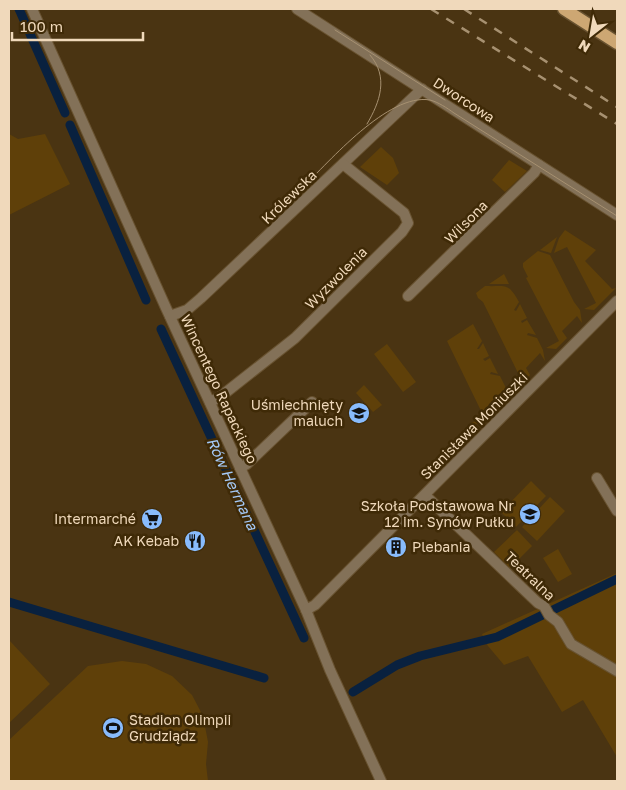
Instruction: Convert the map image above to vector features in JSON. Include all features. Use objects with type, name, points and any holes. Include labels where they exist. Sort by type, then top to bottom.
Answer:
[{"type":"main road","points":[[564,9],[617,43]]},
{"type":"street","name":"Wincentego Rapackiego","points":[[32,9],[170,316],[306,610],[330,670],[381,781]]},
{"type":"street","name":"Dworcowa","points":[[296,9],[617,215]]},
{"type":"street","name":"Królewska","points":[[170,316],[186,310],[201,298],[422,89]]},
{"type":"street","name":"Wyzwolenia","points":[[210,402],[242,381],[295,338],[402,232],[408,223],[404,212],[343,164]]},
{"type":"street","name":"Wilsona","points":[[408,296],[534,173],[539,165]]},
{"type":"street","name":"Stanisława Moniuszki","points":[[306,610],[314,606],[617,301]]},
{"type":"street","points":[[240,468],[247,464],[312,402]]},
{"type":"street","points":[[597,478],[617,510]]},
{"type":"street","name":"Teatralna","points":[[425,495],[558,622],[571,644],[617,671]]},
{"type":"shaded area","points":[[9,134],[18,139],[45,134],[70,184],[9,215]]},
{"type":"shaded area","points":[[381,147],[393,158],[399,173],[387,185],[360,167]]},
{"type":"shaded area","points":[[509,160],[527,171],[505,192],[492,180]]},
{"type":"shaded area","points":[[565,230],[596,250],[585,261],[612,289],[616,288],[594,310],[584,309],[596,303],[567,247],[554,253],[559,238]]},
{"type":"shaded area","points":[[557,237],[551,253],[540,250]]},
{"type":"shaded area","points":[[538,251],[550,255],[580,310],[582,323],[577,316],[562,331],[567,338],[556,349],[546,348],[559,341],[526,278],[528,277],[523,267],[523,263]]},
{"type":"shaded area","points":[[504,274],[509,284],[489,284]]},
{"type":"shaded area","points":[[485,286],[502,286],[512,291],[519,302],[514,310],[516,311],[520,304],[527,318],[521,321],[522,323],[527,320],[536,335],[528,333],[527,335],[537,338],[543,350],[545,361],[540,353],[526,368],[530,375],[518,388],[509,386],[521,379],[483,302],[476,293]]},
{"type":"shaded area","points":[[473,324],[482,341],[477,349],[483,343],[489,356],[483,359],[485,361],[490,358],[498,374],[491,372],[490,374],[500,376],[506,388],[507,399],[502,392],[488,406],[492,414],[481,425],[471,423],[484,417],[447,341]]},
{"type":"shaded area","points":[[387,344],[416,382],[403,392],[374,354]]},
{"type":"shaded area","points":[[364,385],[382,405],[373,412],[356,393]]},
{"type":"shaded area","points":[[531,481],[546,496],[516,527],[501,512]]},
{"type":"shaded area","points":[[550,497],[565,511],[537,541],[522,527]]},
{"type":"shaded area","points":[[517,530],[532,546],[510,568],[494,552]]},
{"type":"shaded area","points":[[558,549],[572,574],[558,582],[543,558]]},
{"type":"shaded area","points":[[617,573],[617,757],[583,700],[562,712],[528,656],[504,665],[488,646],[482,634]]},
{"type":"shaded area","points":[[9,640],[50,684],[9,723]]},
{"type":"shaded area","name":"Stadion Olimpii Grudziądz","points":[[122,661],[146,664],[172,676],[192,695],[203,716],[208,742],[206,764],[208,781],[9,781],[9,740],[88,666]]},
{"type":"waterway","name":"Rów Hermana","points":[[19,9],[65,113]]},
{"type":"waterway","name":"Rów Hermana","points":[[70,125],[146,300]]},
{"type":"waterway","name":"Rów Hermana","points":[[161,329],[304,638]]},
{"type":"waterway","name":"Rów Hermana","points":[[353,692],[397,665],[420,656],[497,637],[617,579]]},
{"type":"waterway","name":"Rów Hermana","points":[[9,602],[264,678]]},
{"type":"tram line","points":[[335,30],[445,100]]},
{"type":"tram line","points":[[367,124],[379,98],[381,81],[376,63],[370,55]]},
{"type":"tram line","points":[[302,188],[344,146],[378,118],[396,107],[414,101],[430,100],[445,107],[617,216]]},
{"type":"railway","points":[[431,9],[617,124]]},
{"type":"railway","points":[[464,9],[617,107]]},
{"type":"place","name":"Uśmiechnięty maluch","points":[[359,413]]},
{"type":"place","name":"Szkoła Podstawowa Nr 12 im. Synów Pułku","points":[[530,514]]},
{"type":"place","name":"Intermarché","points":[[152,519]]},
{"type":"place","name":"AK Kebab","points":[[195,541]]},
{"type":"place","name":"Plebania","points":[[396,547]]},
{"type":"place","name":"Stadion Olimpii Grudziądz","points":[[113,728]]}]
